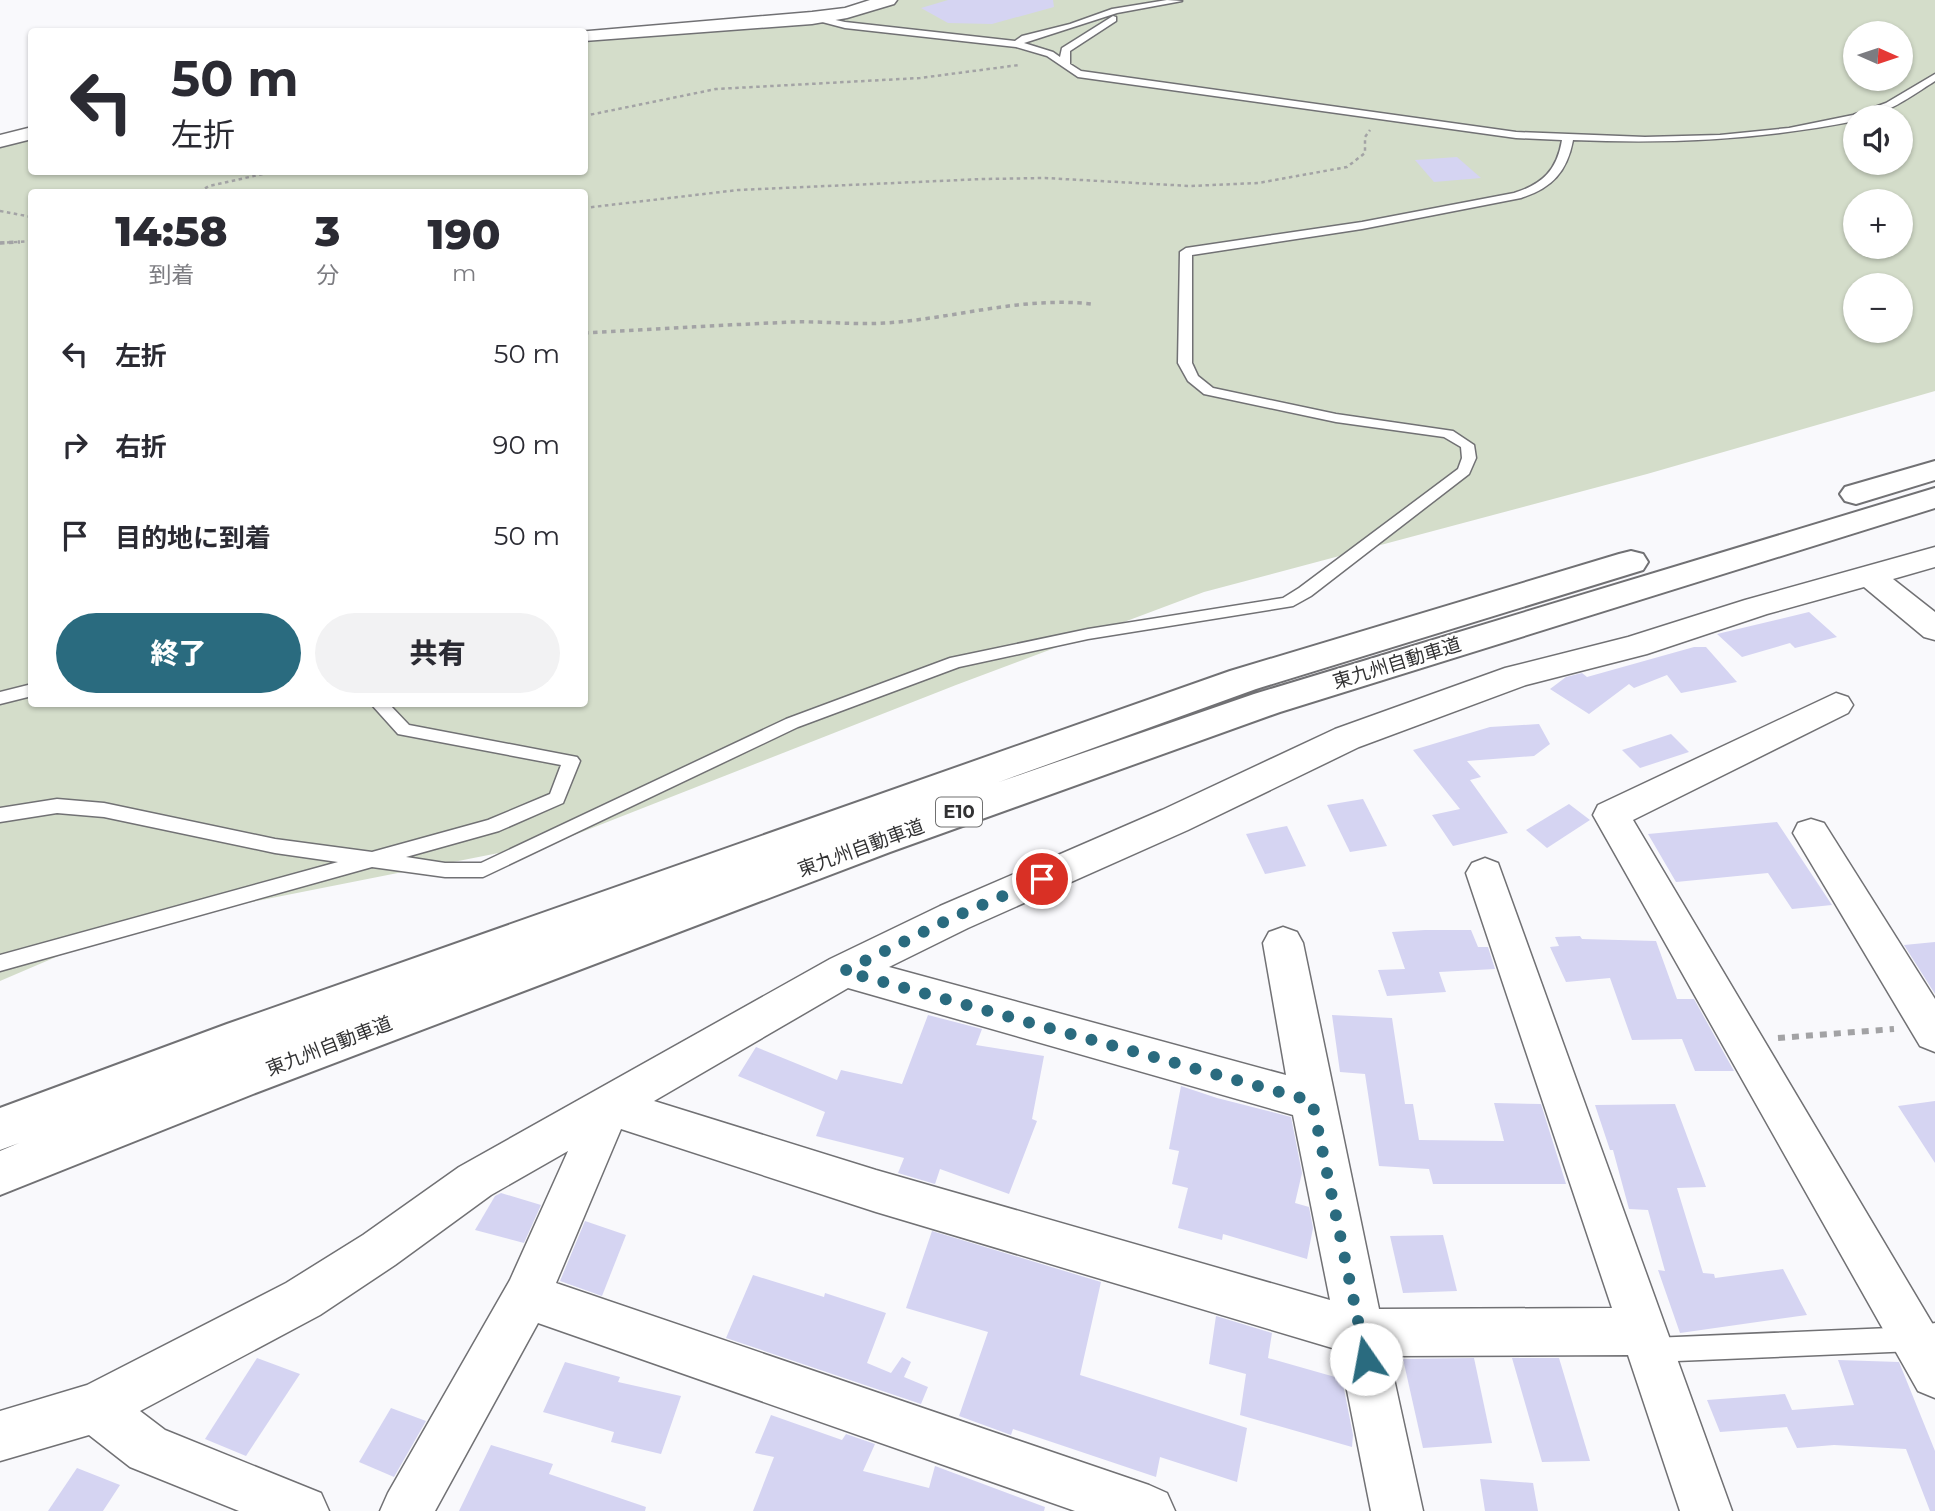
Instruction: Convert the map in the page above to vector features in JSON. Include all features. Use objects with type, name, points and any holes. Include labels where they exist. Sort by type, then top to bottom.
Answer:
[{"type":"highway","name":"東九州自動車道","points":[[0,1129],[243,1038],[1243,680],[1935,470]]},
{"type":"highway","name":"東九州自動車道","points":[[0,1173],[237,1080],[876,841],[1267,703],[1935,498]]},
{"type":"street","points":[[588,35],[812,18],[848,13],[887,0]]},
{"type":"street","points":[[0,141],[28,134]]},
{"type":"street","points":[[0,1436],[95,1408],[303,1298],[379,1250],[475,1181],[844,971],[954,917],[1200,809],[1347,738],[1517,676],[1635,646],[1756,607],[1935,557]]},
{"type":"street","points":[[1870,576],[1935,629]]},
{"type":"street","points":[[1836,705],[1611,815],[1743,1041],[1925,1337],[1935,1374]]},
{"type":"street","points":[[1811,833],[1933,1030]]},
{"type":"street","points":[[1485,873],[1706,1511]]},
{"type":"street","points":[[1283,943],[1312,1101],[1397,1511]]},
{"type":"street","points":[[844,971],[1312,1101]]},
{"type":"street","points":[[406,1511],[527,1296],[609,1106]]},
{"type":"street","points":[[609,1106],[876,1191],[1361,1334],[1647,1341]]},
{"type":"street","points":[[527,1296],[1149,1511]]},
{"type":"street","points":[[95,1408],[148,1449],[303,1511]]},
{"type":"lane","points":[[1017,44],[1026,38],[1073,26],[1115,11],[1178,1]]},
{"type":"lane","points":[[1065,66],[1065,50],[1112,21],[1115,11]]},
{"type":"lane","points":[[812,18],[845,25],[1017,44],[1050,54],[1078,74],[1516,135],[1645,140],[1720,138],[1789,131],[1843,121]]},
{"type":"lane","points":[[1890,105],[1935,77]]},
{"type":"lane","points":[[0,815],[57,806],[104,810],[275,846],[445,870],[483,870],[792,723],[956,663],[1088,634],[1287,603],[1464,471],[1470,459],[1467,445],[1448,434],[1336,418],[1209,391],[1193,378],[1185,363],[1186,252],[1344,230],[1508,197],[1544,185],[1557,173],[1565,157],[1568,138]]},
{"type":"lane","points":[[0,698],[28,691]]},
{"type":"lane","points":[[0,962],[493,826],[557,798],[571,761],[404,730],[382,707]]},
{"type":"lane","points":[[1647,1341],[1925,1337]]},
{"type":"path","points":[[588,115],[716,89],[920,78],[1041,63],[1065,66]]},
{"type":"path","points":[[588,208],[738,190],[983,179],[1045,178],[1191,186],[1258,183],[1347,167],[1364,153],[1365,137],[1383,116]]},
{"type":"path","points":[[204,189],[258,175]]},
{"type":"path","points":[[0,211],[28,216]]},
{"type":"path","points":[[0,243],[28,241]]},
{"type":"path","points":[[588,333],[796,322],[882,323],[1020,305],[1066,301],[1091,304]]},
{"type":"path","points":[[1743,1041],[1933,1030]]},
{"type":"green space","points":[[877,0],[1935,0],[1935,391],[1647,474],[1204,592],[956,685],[559,841],[126,927],[0,981],[0,148],[28,140],[28,175],[588,175],[588,36],[841,11]]},
{"type":"building","points":[[948,0],[1053,0],[1054,7],[992,24],[948,23],[921,8]]},
{"type":"building","points":[[1457,157],[1481,178],[1434,182],[1415,160]]},
{"type":"building","points":[[1809,612],[1837,637],[1795,648],[1790,643],[1742,657],[1717,634]]},
{"type":"building","points":[[1694,647],[1706,647],[1737,682],[1681,693],[1667,675],[1634,688],[1629,684],[1589,714],[1550,689],[1566,677],[1582,673],[1587,677]]},
{"type":"building","points":[[1539,724],[1550,744],[1534,756],[1467,761],[1481,777],[1470,780],[1508,833],[1453,846],[1432,815],[1460,809],[1413,750],[1490,727]]},
{"type":"building","points":[[1671,734],[1689,752],[1640,768],[1622,750]]},
{"type":"building","points":[[1363,799],[1387,846],[1350,852],[1327,805]]},
{"type":"building","points":[[1569,804],[1590,820],[1547,848],[1526,830]]},
{"type":"building","points":[[1777,822],[1832,905],[1792,909],[1768,873],[1676,882],[1648,834]]},
{"type":"building","points":[[1287,826],[1306,866],[1265,874],[1246,834]]},
{"type":"building","points":[[1471,930],[1478,947],[1488,947],[1495,969],[1439,972],[1446,992],[1387,996],[1378,970],[1405,969],[1392,932]]},
{"type":"building","points":[[1580,936],[1582,939],[1656,941],[1677,999],[1694,999],[1734,1071],[1695,1071],[1682,1039],[1632,1040],[1610,978],[1566,982],[1550,947],[1559,946],[1555,937]]},
{"type":"building","points":[[1935,942],[1935,994],[1904,945]]},
{"type":"building","points":[[928,1015],[982,1029],[976,1045],[1044,1056],[1032,1119],[1037,1121],[1009,1194],[940,1169],[935,1184],[898,1173],[904,1158],[816,1136],[825,1112],[738,1076],[756,1047],[837,1080],[841,1070],[902,1084]]},
{"type":"building","points":[[1332,1015],[1392,1018],[1405,1104],[1413,1104],[1419,1140],[1504,1141],[1494,1103],[1541,1104],[1566,1184],[1433,1184],[1429,1169],[1379,1166],[1365,1074],[1340,1072]]},
{"type":"building","points":[[1181,1086],[1291,1117],[1302,1173],[1295,1203],[1309,1207],[1313,1228],[1307,1259],[1223,1234],[1222,1240],[1178,1228],[1188,1188],[1172,1184],[1179,1151],[1169,1149]]},
{"type":"building","points":[[1935,1101],[1935,1163],[1898,1106]]},
{"type":"building","points":[[1675,1104],[1706,1187],[1677,1188],[1703,1273],[1714,1274],[1715,1278],[1783,1269],[1807,1315],[1680,1333],[1658,1270],[1665,1271],[1648,1210],[1629,1209],[1613,1150],[1610,1150],[1595,1105]]},
{"type":"building","points":[[501,1193],[541,1205],[524,1243],[475,1230],[495,1196]]},
{"type":"building","points":[[585,1221],[626,1235],[602,1296],[560,1281]]},
{"type":"building","points":[[932,1231],[1101,1282],[1080,1375],[1247,1428],[1237,1482],[1160,1457],[1156,1477],[1013,1429],[1011,1435],[959,1416],[988,1332],[906,1308]]},
{"type":"building","points":[[1443,1235],[1457,1291],[1403,1293],[1390,1236]]},
{"type":"building","points":[[753,1275],[824,1297],[825,1293],[886,1313],[867,1363],[891,1373],[902,1357],[911,1362],[904,1377],[928,1387],[921,1404],[726,1338]]},
{"type":"building","points":[[1216,1316],[1272,1333],[1268,1358],[1342,1379],[1353,1435],[1352,1447],[1240,1415],[1246,1374],[1209,1364]]},
{"type":"building","points":[[257,1358],[300,1374],[246,1456],[205,1439]]},
{"type":"building","points":[[1474,1358],[1492,1443],[1423,1448],[1403,1359]]},
{"type":"building","points":[[1512,1358],[1559,1358],[1590,1461],[1542,1462]]},
{"type":"building","points":[[1838,1360],[1899,1362],[1935,1451],[1935,1511],[1930,1511],[1906,1449],[1834,1445],[1797,1448],[1787,1427],[1720,1432],[1707,1400],[1785,1394],[1792,1410],[1854,1405]]},
{"type":"building","points":[[565,1362],[620,1377],[618,1382],[681,1396],[661,1454],[611,1442],[614,1432],[543,1412]]},
{"type":"building","points":[[391,1408],[426,1421],[394,1477],[359,1462]]},
{"type":"building","points":[[771,1415],[842,1440],[846,1434],[875,1444],[863,1471],[929,1488],[935,1466],[1045,1507],[1044,1511],[753,1511],[774,1457],[755,1453]]},
{"type":"building","points":[[491,1445],[553,1464],[549,1474],[646,1507],[645,1511],[459,1511]]},
{"type":"building","points":[[77,1468],[120,1485],[103,1511],[48,1511]]},
{"type":"building","points":[[1480,1479],[1533,1483],[1538,1511],[1485,1511]]},
{"type":"route","points":[[1042,879],[954,917],[844,971],[1312,1101],[1366,1359]]}]
